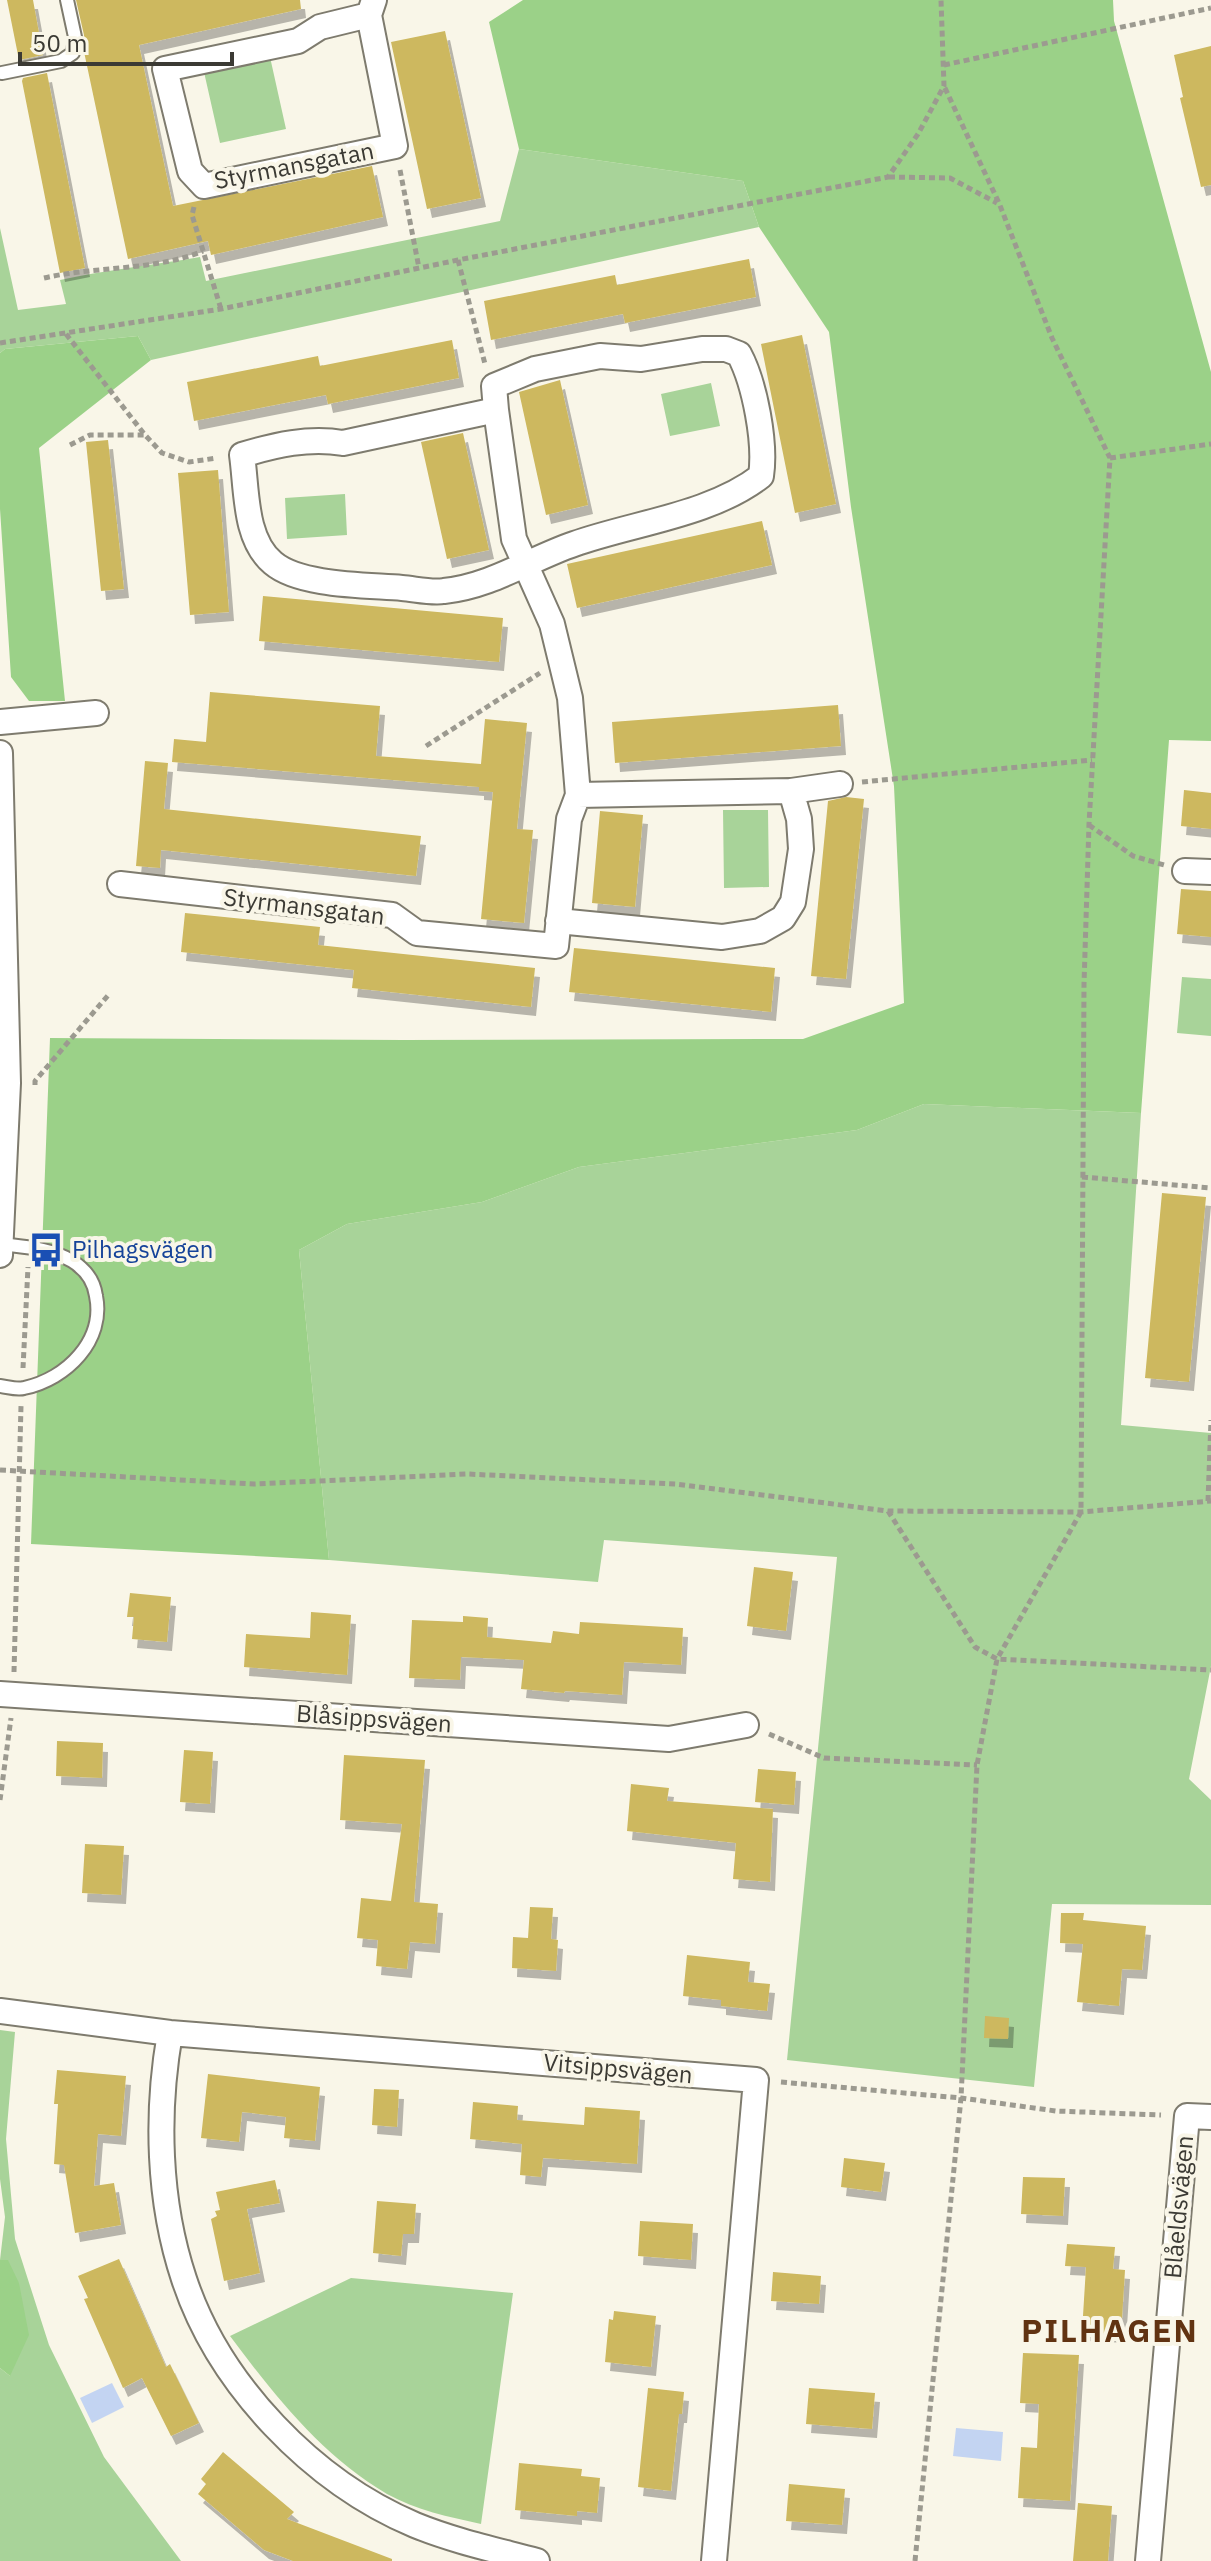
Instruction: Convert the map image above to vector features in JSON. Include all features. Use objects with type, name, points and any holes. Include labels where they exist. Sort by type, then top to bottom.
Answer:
[{"type":"street","name":"Styrmansgatan","points":[[372,7],[395,146],[204,186],[190,171],[165,69],[298,41],[320,27],[372,7]]},
{"type":"street","points":[[702,349],[726,349],[739,354],[747,370],[764,457],[761,476],[746,488],[658,522],[575,543],[493,581],[442,592],[335,582],[298,575],[274,564],[255,543],[242,455],[270,446],[323,439],[343,443],[495,398],[535,369],[600,356],[641,359],[702,349]]},
{"type":"street","name":"Styrmansgatan","points":[[120,884],[392,915],[417,933],[556,946],[569,819],[578,795],[578,768],[570,698],[552,624],[514,539],[495,398]]},
{"type":"street","points":[[0,722],[96,713]]},
{"type":"street","points":[[0,753],[8,1083],[0,1255]]},
{"type":"street","points":[[578,795],[791,791],[840,784]]},
{"type":"street","points":[[558,921],[722,937],[760,931],[783,918],[793,902],[801,849],[799,819],[791,791]]},
{"type":"street","points":[[1185,871],[1211,872]]},
{"type":"street","name":"Blåsippsvägen","points":[[0,1694],[669,1739],[746,1725]]},
{"type":"street","name":"Vitsippsvägen","points":[[0,2011],[170,2033],[756,2080]]},
{"type":"street","points":[[170,2033],[164,2066],[161,2121],[169,2221],[184,2280],[209,2335],[246,2393],[284,2436],[325,2472],[371,2502],[414,2524],[464,2542],[537,2561]]},
{"type":"street","points":[[714,2561],[756,2080]]},
{"type":"street","name":"Blåeldsvägen","points":[[1148,2561],[1199,2116]]},
{"type":"lane","points":[[2,73],[61,61],[73,53],[75,37],[67,0]]},
{"type":"lane","points":[[0,1244],[46,1250],[73,1262],[87,1274],[96,1291],[99,1310],[96,1331],[70,1365],[46,1380],[22,1389],[0,1386]]},
{"type":"path","points":[[915,2561],[961,2098],[977,1765],[997,1659],[1081,1512],[1082,1177],[1089,824],[1110,458],[1052,338],[999,203],[944,86],[941,0]]},
{"type":"path","points":[[944,65],[1211,8]]},
{"type":"path","points":[[888,177],[918,134],[944,86]]},
{"type":"path","points":[[395,146],[419,268]]},
{"type":"path","points":[[0,343],[221,309],[888,177],[950,178],[999,203]]},
{"type":"path","points":[[201,183],[192,215],[221,309]]},
{"type":"path","points":[[44,278],[129,267],[203,251]]},
{"type":"path","points":[[458,260],[495,398]]},
{"type":"path","points":[[65,333],[162,453],[189,462],[242,455]]},
{"type":"path","points":[[70,445],[90,435],[145,435]]},
{"type":"path","points":[[1110,458],[1211,444]]},
{"type":"path","points":[[426,746],[561,660]]},
{"type":"path","points":[[840,784],[1092,760]]},
{"type":"path","points":[[1089,824],[1133,856],[1185,871]]},
{"type":"path","points":[[1082,1177],[1211,1188]]},
{"type":"path","points":[[0,1470],[254,1484],[467,1474],[676,1484],[888,1511],[1081,1512],[1209,1501],[1211,1420]]},
{"type":"path","points":[[888,1511],[975,1647],[997,1659],[1211,1670]]},
{"type":"path","points":[[746,1725],[824,1758],[977,1765]]},
{"type":"path","points":[[756,2080],[961,2098],[1056,2111],[1199,2116]]},
{"type":"green space","points":[[523,0],[1113,0],[1114,21],[1211,372],[1211,741],[1169,740],[1141,1113],[924,1104],[857,1130],[579,1167],[482,1202],[347,1224],[299,1250],[329,1560],[31,1544],[50,1038],[803,1039],[904,1003],[894,786],[851,507],[829,332],[759,227],[743,181],[519,149],[489,22]]},
{"type":"green space","points":[[270,57],[286,129],[220,143],[204,72]]},
{"type":"green space","points":[[519,149],[743,181],[759,227],[151,360],[138,336],[5,349],[0,353],[0,228],[18,310],[66,304],[60,280],[77,276],[200,257],[206,281],[500,221]]},
{"type":"green space","points":[[138,336],[151,360],[39,448],[65,701],[29,701],[11,677],[0,509],[0,353],[5,349]]},
{"type":"green space","points":[[711,383],[720,426],[670,436],[661,394]]},
{"type":"green space","points":[[345,494],[347,535],[287,539],[285,498]]},
{"type":"green space","points":[[723,810],[768,810],[769,887],[724,888]]},
{"type":"green space","points":[[1182,977],[1211,979],[1211,1036],[1177,1033]]},
{"type":"green space","points":[[924,1104],[1141,1113],[1121,1425],[1211,1433],[1211,1666],[1189,1779],[1211,1800],[1211,1905],[1052,1904],[1034,2087],[787,2060],[837,1557],[604,1540],[598,1582],[329,1560],[299,1250],[347,1224],[482,1202],[579,1167],[857,1130]]},
{"type":"green space","points":[[0,2030],[15,2032],[6,2139],[15,2239],[49,2345],[104,2457],[181,2561],[0,2561],[0,2368],[10,2376],[8,2260],[0,2260],[5,2217],[0,2179]]},
{"type":"green space","points":[[0,2260],[8,2260],[19,2283],[29,2335],[10,2376],[0,2368]]},
{"type":"green space","points":[[351,2278],[513,2293],[481,2524],[409,2504],[363,2479],[301,2423],[230,2336]]},
{"type":"water","points":[[112,2383],[124,2407],[92,2423],[80,2398]]},
{"type":"water","points":[[956,2428],[1003,2432],[1001,2461],[953,2456]]},
{"type":"building","points":[[7,0],[33,0],[43,55],[19,60]]},
{"type":"building","points":[[76,0],[300,0],[301,9],[139,45],[173,206],[372,166],[383,217],[211,255],[208,241],[128,259]]},
{"type":"building","points":[[445,31],[481,198],[427,209],[391,42]]},
{"type":"building","points":[[1211,46],[1211,185],[1201,187],[1180,98],[1183,97],[1174,55]]},
{"type":"building","points":[[47,73],[85,268],[60,273],[22,81],[23,78]]},
{"type":"building","points":[[749,259],[756,297],[625,323],[623,314],[491,340],[484,301],[615,275],[617,285]]},
{"type":"building","points":[[802,335],[836,504],[795,513],[761,344]]},
{"type":"building","points":[[452,340],[459,378],[328,404],[326,395],[194,421],[187,382],[318,356],[320,366]]},
{"type":"building","points":[[560,380],[588,505],[546,515],[519,392]]},
{"type":"building","points":[[463,433],[489,550],[447,559],[421,442]]},
{"type":"building","points":[[108,440],[124,589],[101,591],[86,442]]},
{"type":"building","points":[[218,470],[229,612],[190,615],[178,473]]},
{"type":"building","points":[[762,521],[772,565],[577,608],[567,564]]},
{"type":"building","points":[[263,596],[503,618],[499,662],[259,641]]},
{"type":"building","points":[[210,692],[380,706],[376,756],[481,764],[485,719],[527,723],[517,829],[533,830],[524,923],[481,919],[493,792],[479,791],[479,787],[172,762],[174,739],[206,742]]},
{"type":"building","points":[[838,705],[841,746],[615,763],[612,722]]},
{"type":"building","points":[[145,761],[168,763],[164,809],[421,836],[416,876],[161,850],[160,868],[136,866]]},
{"type":"building","points":[[1184,790],[1211,793],[1211,829],[1181,826]]},
{"type":"building","points":[[846,797],[864,799],[846,979],[811,976],[828,801]]},
{"type":"building","points":[[600,811],[643,815],[635,907],[592,903]]},
{"type":"building","points":[[1181,889],[1211,891],[1211,937],[1177,934]]},
{"type":"building","points":[[185,913],[320,927],[318,945],[535,968],[531,1007],[352,988],[354,970],[181,952]]},
{"type":"building","points":[[574,948],[775,968],[771,1012],[569,992]]},
{"type":"building","points":[[1162,1193],[1206,1197],[1189,1382],[1145,1378]]},
{"type":"building","points":[[754,1567],[793,1572],[786,1631],[747,1626]]},
{"type":"building","points":[[130,1593],[171,1597],[167,1642],[132,1639],[134,1617],[127,1617]]},
{"type":"building","points":[[311,1612],[351,1615],[347,1675],[244,1667],[246,1634],[310,1638]]},
{"type":"building","points":[[463,1616],[488,1618],[487,1637],[551,1643],[553,1631],[579,1634],[580,1622],[683,1628],[681,1665],[624,1662],[622,1695],[521,1689],[524,1660],[461,1657],[460,1680],[409,1678],[412,1620],[463,1622]]},
{"type":"building","points":[[57,1741],[103,1743],[102,1778],[56,1776]]},
{"type":"building","points":[[184,1750],[213,1752],[210,1804],[180,1802]]},
{"type":"building","points":[[344,1755],[425,1760],[414,1902],[438,1904],[435,1944],[410,1942],[407,1969],[376,1966],[378,1940],[357,1938],[361,1898],[391,1901],[402,1824],[340,1820]]},
{"type":"building","points":[[758,1769],[796,1772],[794,1805],[755,1802]]},
{"type":"building","points":[[631,1784],[669,1788],[667,1801],[773,1809],[770,1882],[733,1879],[736,1843],[627,1831]]},
{"type":"building","points":[[85,1844],[124,1846],[121,1895],[82,1893]]},
{"type":"building","points":[[530,1907],[553,1908],[551,1939],[558,1940],[556,1971],[512,1968],[513,1937],[528,1938]]},
{"type":"building","points":[[1061,1913],[1084,1913],[1083,1920],[1146,1926],[1142,1970],[1122,1969],[1119,2006],[1077,2002],[1083,1944],[1060,1943]]},
{"type":"building","points":[[687,1955],[750,1962],[748,1982],[770,1984],[767,2011],[721,2006],[721,2000],[683,1996]]},
{"type":"building","points":[[985,2016],[1009,2018],[1008,2039],[984,2038]]},
{"type":"building","points":[[57,2070],[126,2076],[121,2136],[98,2134],[94,2186],[114,2183],[121,2225],[75,2233],[64,2165],[54,2164]]},
{"type":"building","points":[[208,2074],[320,2087],[315,2141],[284,2138],[286,2117],[242,2112],[239,2142],[201,2138]]},
{"type":"building","points":[[374,2089],[399,2090],[397,2127],[372,2125]]},
{"type":"building","points":[[473,2102],[518,2106],[517,2120],[584,2125],[585,2107],[640,2111],[637,2164],[543,2158],[541,2177],[520,2175],[522,2144],[470,2139]]},
{"type":"building","points":[[844,2158],[885,2163],[881,2192],[841,2187]]},
{"type":"building","points":[[1023,2177],[1065,2178],[1063,2216],[1021,2214]]},
{"type":"building","points":[[275,2180],[280,2203],[247,2209],[260,2273],[224,2281],[211,2219],[217,2216],[215,2211],[220,2210],[216,2192]]},
{"type":"building","points":[[377,2201],[416,2204],[414,2234],[403,2234],[401,2256],[373,2253]]},
{"type":"building","points":[[640,2221],[693,2224],[691,2260],[638,2256]]},
{"type":"building","points":[[1067,2244],[1115,2247],[1113,2269],[1125,2270],[1121,2334],[1082,2332],[1086,2267],[1065,2266]]},
{"type":"building","points":[[119,2259],[166,2367],[170,2364],[199,2423],[171,2436],[142,2378],[123,2388],[84,2299],[88,2298],[78,2276]]},
{"type":"building","points":[[773,2272],[821,2276],[819,2304],[771,2301]]},
{"type":"building","points":[[614,2311],[656,2316],[651,2367],[605,2362],[609,2319],[613,2320]]},
{"type":"building","points":[[1023,2353],[1079,2355],[1070,2501],[1018,2498],[1021,2447],[1037,2448],[1039,2404],[1020,2403]]},
{"type":"building","points":[[648,2388],[684,2392],[671,2491],[638,2487]]},
{"type":"building","points":[[809,2388],[875,2393],[872,2429],[806,2424]]},
{"type":"building","points":[[223,2452],[294,2512],[287,2519],[392,2561],[293,2561],[264,2550],[198,2494],[206,2484],[201,2479]]},
{"type":"building","points":[[519,2463],[582,2469],[581,2476],[600,2478],[597,2513],[577,2511],[577,2516],[515,2510]]},
{"type":"building","points":[[789,2484],[845,2489],[842,2525],[786,2521]]},
{"type":"building","points":[[1078,2503],[1112,2506],[1108,2561],[1073,2561]]},
{"type":"place","name":"Pilhagsvägen","points":[[46,1250]]},
{"type":"district","name":"PILHAGEN","points":[[1110,2331]]}]
